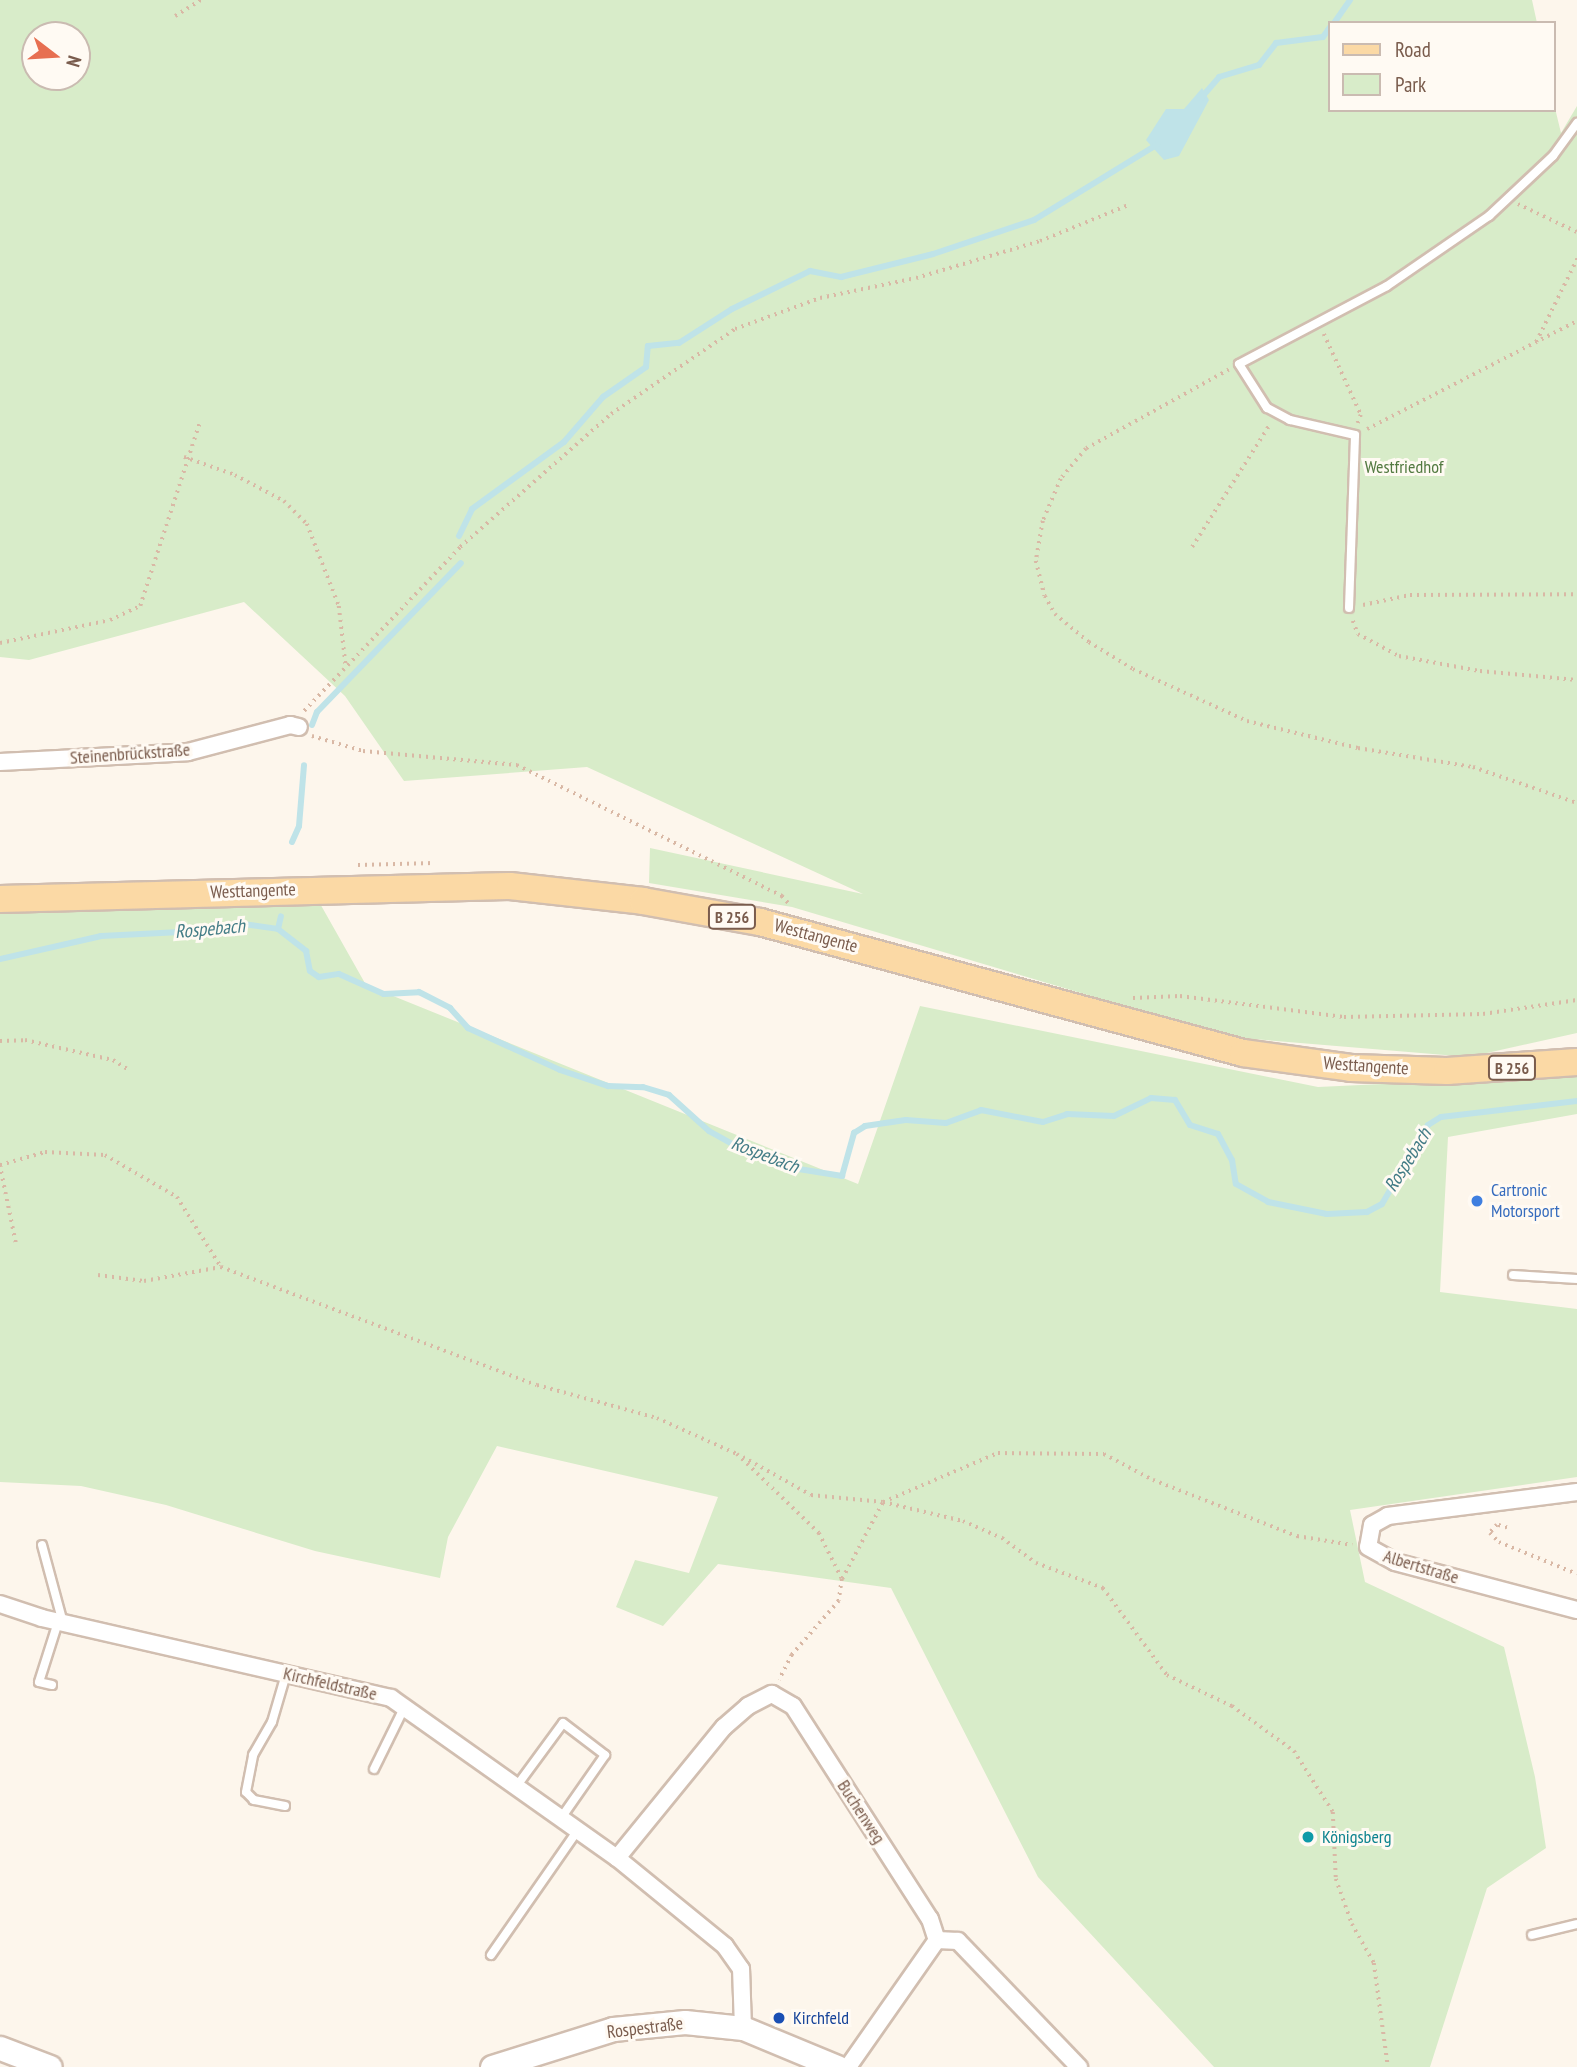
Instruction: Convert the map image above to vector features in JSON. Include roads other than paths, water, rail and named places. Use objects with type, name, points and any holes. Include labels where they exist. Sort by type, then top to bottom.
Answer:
[{"type":"main road","name":"Westtangente","points":[[0,899],[510,886],[643,901],[787,929],[1106,1020],[1243,1053],[1352,1068],[1447,1071],[1577,1062]]},
{"type":"street","name":"Steinenbrückstraße","points":[[0,762],[188,752],[295,726]]},
{"type":"street","name":"Albertstraße","points":[[1577,1492],[1388,1516],[1373,1525],[1368,1547],[1395,1562],[1577,1610]]},
{"type":"street","name":"Kirchfeldstraße","points":[[0,1604],[60,1622],[391,1698],[617,1858],[725,1945],[741,1969],[743,2028]]},
{"type":"street","name":"Buchenweg","points":[[617,1858],[724,1727],[748,1706],[772,1694],[793,1706],[930,1919],[937,1940]]},
{"type":"street","points":[[848,2067],[937,1940],[958,1941],[1079,2067]]},
{"type":"street","name":"Rospestraße","points":[[492,2067],[613,2028],[685,2022],[743,2028],[826,2064]]},
{"type":"street","points":[[0,2048],[50,2067]]},
{"type":"lane","points":[[1349,608],[1355,435],[1267,408],[1239,364],[1387,286],[1507,199],[1553,156],[1577,123]]},
{"type":"lane","points":[[1513,1275],[1577,1279]]},
{"type":"lane","points":[[42,1545],[60,1622],[39,1682],[52,1685]]},
{"type":"lane","points":[[285,1806],[254,1800],[246,1792],[253,1755],[272,1722],[286,1674]]},
{"type":"lane","points":[[374,1769],[404,1708]]},
{"type":"lane","points":[[516,1787],[563,1723],[605,1755],[561,1818]]},
{"type":"lane","points":[[491,1955],[578,1830]]},
{"type":"lane","points":[[1532,1936],[1577,1924]]},
{"type":"water","points":[[1202,88],[1209,100],[1179,156],[1164,160],[1146,140],[1166,109],[1184,109]]},
{"type":"waterway","points":[[1335,21],[1350,0]]},
{"type":"waterway","points":[[1201,98],[1219,77],[1259,65],[1276,43],[1323,37],[1328,30]]},
{"type":"waterway","points":[[459,536],[472,509],[564,442],[603,397],[646,367],[648,346],[679,343],[732,309],[810,271],[841,277],[933,254],[1034,220],[1158,144]]},
{"type":"waterway","points":[[312,725],[317,712],[461,563]]},
{"type":"waterway","points":[[292,842],[299,826],[304,765]]},
{"type":"waterway","points":[[278,929],[281,916]]},
{"type":"waterway","name":"Rospebach","points":[[0,959],[101,936],[201,931],[243,924],[278,929],[306,951],[310,971],[319,977],[339,974],[384,994],[419,992],[450,1008],[468,1028],[560,1070],[608,1086],[643,1087],[669,1095],[709,1131],[734,1145],[786,1167],[842,1176],[854,1133],[865,1126],[906,1120],[946,1123],[981,1110],[1043,1122],[1067,1114],[1114,1116],[1151,1098],[1175,1100],[1190,1125],[1218,1134],[1232,1160],[1236,1184],[1268,1202],[1327,1214],[1367,1212],[1382,1204],[1428,1125],[1441,1117],[1577,1101]]},
{"type":"place","name":"Cartronic Motorsport","points":[[1477,1201]]},
{"type":"place","name":"Königsberg","points":[[1308,1837]]},
{"type":"place","name":"Kirchfeld","points":[[779,2018]]},
{"type":"park label","name":"Westfriedhof","points":[[1404,467]]}]
